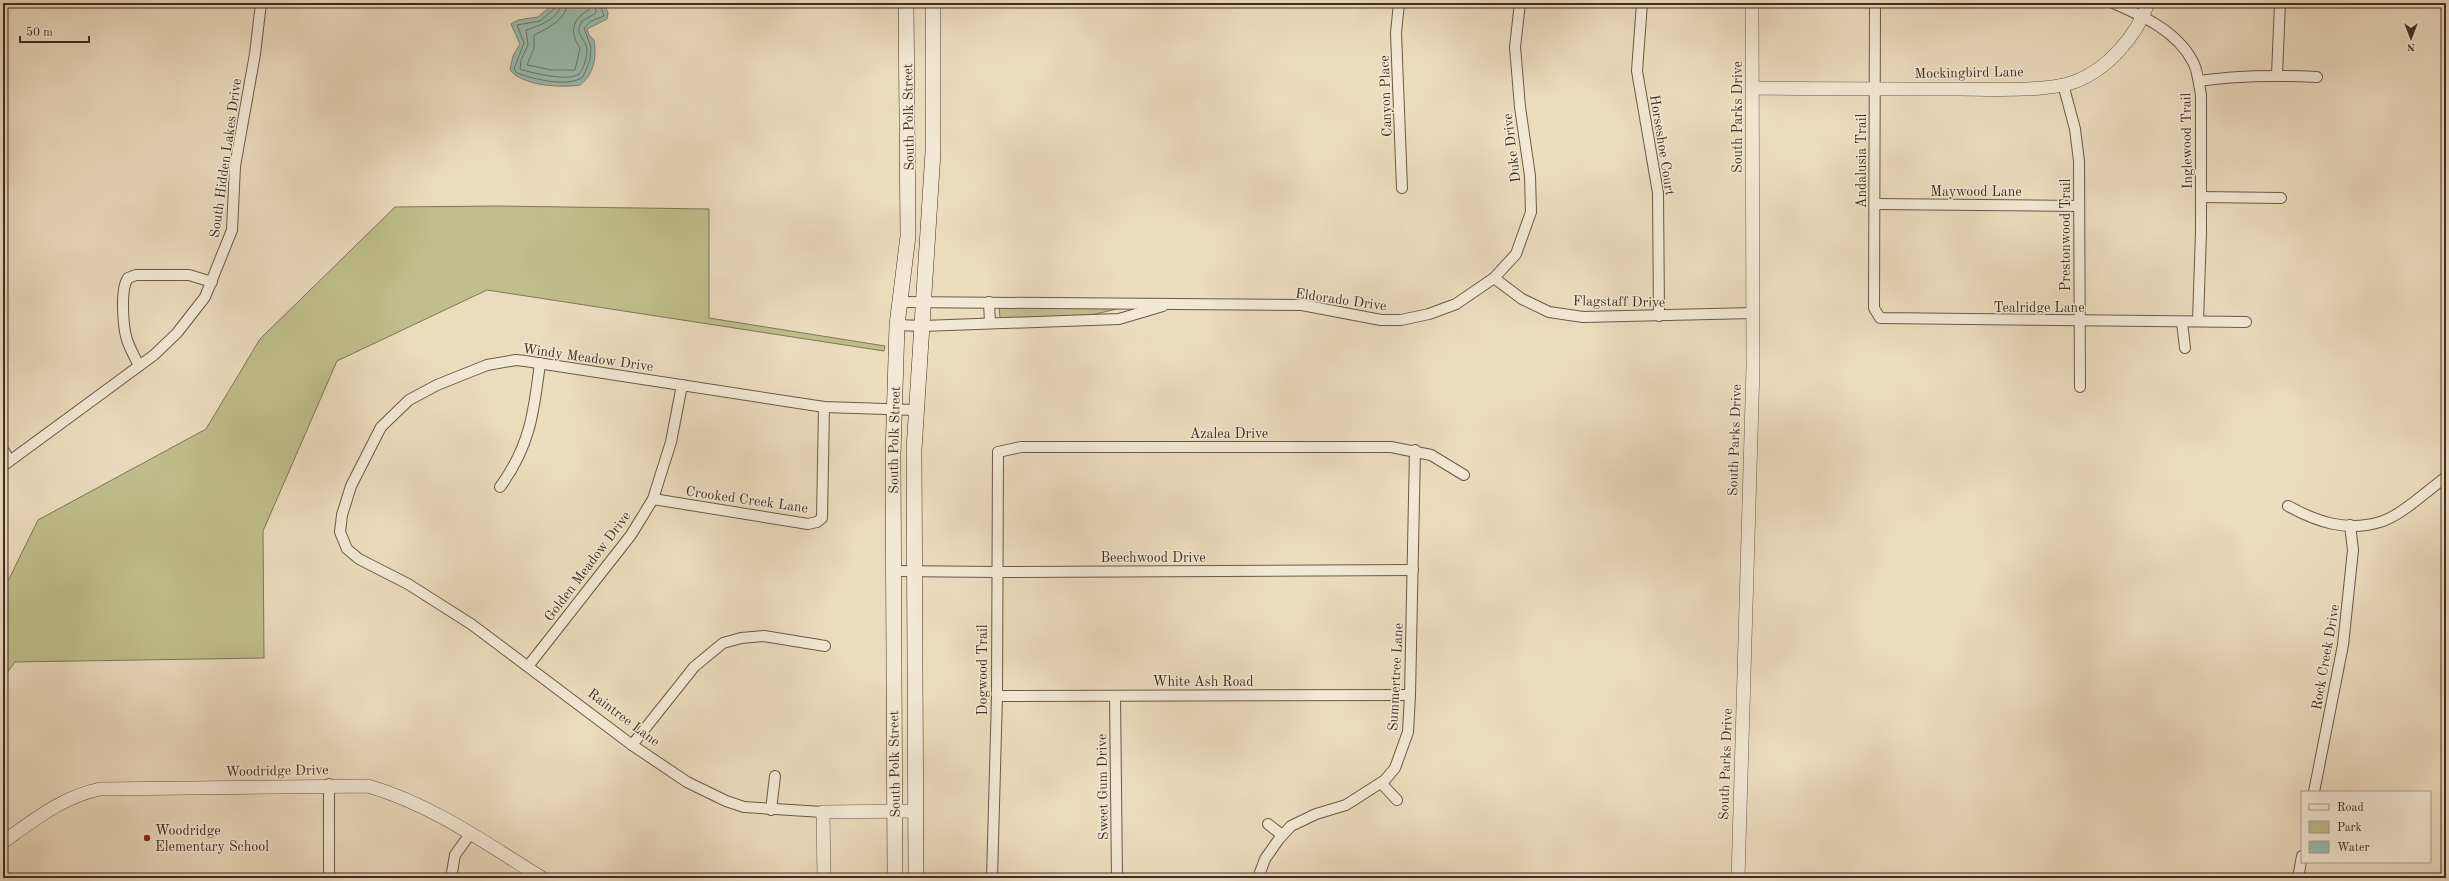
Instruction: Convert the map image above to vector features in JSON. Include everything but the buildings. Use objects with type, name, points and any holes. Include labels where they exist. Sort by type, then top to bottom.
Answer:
[{"type":"main road","name":"South Polk Street","points":[[895,878],[892,571],[894,408],[897,325],[908,236],[906,3]]},
{"type":"main road","name":"South Polk Street","points":[[916,878],[916,410],[934,152],[933,3]]},
{"type":"street","name":"South Hidden Lakes Drive","points":[[6,463],[139,366],[177,333],[197,309],[212,282],[232,230],[237,151],[255,54],[261,3]]},
{"type":"street","name":"Canyon Place","points":[[1399,3],[1396,33],[1402,188]]},
{"type":"street","name":"Duke Drive","points":[[1494,278],[1516,254],[1531,212],[1530,176],[1515,47],[1520,3]]},
{"type":"street","name":"Horseshoe Court","points":[[1642,3],[1637,71],[1658,193],[1657,237],[1659,316]]},
{"type":"street","name":"South Parks Drive","points":[[1738,878],[1753,313],[1752,3]]},
{"type":"street","name":"Andalusia Trail","points":[[1875,3],[1874,308],[1880,318]]},
{"type":"street","name":"Inglewood Trail","points":[[2113,3],[2144,16],[2175,39],[2193,62],[2199,82],[2201,95],[2201,197],[2198,321]]},
{"type":"street","name":"Mockingbird Lane","points":[[1752,88],[1990,89],[2074,82],[2102,67],[2122,47],[2144,16],[2148,3]]},
{"type":"street","points":[[2277,75],[2280,3]]},
{"type":"street","points":[[2199,82],[2222,78],[2277,75],[2317,77]]},
{"type":"street","name":"Prestonwood Trail","points":[[2063,84],[2075,129],[2079,161],[2080,387]]},
{"type":"street","points":[[2201,197],[2281,198]]},
{"type":"street","name":"Maywood Lane","points":[[1875,204],[2078,206]]},
{"type":"street","points":[[139,366],[125,333],[124,285],[128,278],[136,275],[189,275],[212,282]]},
{"type":"street","name":"Eldorado Drive","points":[[900,302],[1302,305],[1381,320],[1401,320],[1429,314],[1456,304],[1494,278]]},
{"type":"street","name":"Flagstaff Drive","points":[[1494,278],[1522,299],[1549,312],[1582,317],[1753,313]]},
{"type":"street","points":[[990,302],[990,323]]},
{"type":"street","name":"Eldorado Drive","points":[[897,325],[922,326],[1119,319],[1173,304]]},
{"type":"street","name":"Tealridge Lane","points":[[1880,318],[2246,322]]},
{"type":"street","points":[[2182,322],[2185,348]]},
{"type":"street","name":"Windy Meadow Drive","points":[[347,549],[340,532],[342,516],[351,486],[381,427],[409,400],[437,385],[487,365],[516,360],[540,362],[824,407],[894,408],[916,410]]},
{"type":"street","points":[[500,487],[526,444],[536,398],[540,362]]},
{"type":"street","name":"Golden Meadow Drive","points":[[529,665],[631,535],[653,499],[671,442],[682,385]]},
{"type":"street","name":"Crooked Creek Lane","points":[[653,499],[808,524],[817,522],[822,518],[824,407]]},
{"type":"street","name":"Azalea Drive","points":[[997,462],[998,452],[1021,446],[1391,447],[1415,450],[1431,455],[1464,475]]},
{"type":"street","points":[[3,450],[6,463]]},
{"type":"street","name":"Summertree Lane","points":[[1258,878],[1265,859],[1282,835],[1291,826],[1316,814],[1346,805],[1381,783],[1395,768],[1408,732],[1415,450]]},
{"type":"street","name":"Dogwood Trail","points":[[992,878],[997,696],[997,462]]},
{"type":"street","points":[[2288,506],[2310,518],[2331,525],[2380,522],[2402,510],[2446,477]]},
{"type":"street","name":"Rock Creek Drive","points":[[2314,791],[2343,645],[2353,550],[2350,525]]},
{"type":"street","name":"Raintree Lane","points":[[347,549],[359,559],[408,584],[471,624],[529,665],[632,745],[686,782],[726,801],[744,807],[771,810],[823,812],[915,811]]},
{"type":"street","name":"Beechwood Drive","points":[[892,571],[1413,570]]},
{"type":"street","points":[[632,745],[694,667],[723,643],[741,638],[764,636],[825,646]]},
{"type":"street","name":"White Ash Road","points":[[997,696],[1410,695]]},
{"type":"street","name":"Sweet Gum Drive","points":[[1115,696],[1118,878]]},
{"type":"street","points":[[771,810],[775,776]]},
{"type":"street","points":[[1381,783],[1397,800]]},
{"type":"street","points":[[329,784],[330,878]]},
{"type":"street","name":"Woodridge Drive","points":[[3,842],[57,804],[72,797],[100,789],[329,784],[368,786],[404,797],[470,834],[542,878]]},
{"type":"street","points":[[823,812],[824,878]]},
{"type":"street","points":[[1268,824],[1282,835]]},
{"type":"street","points":[[451,878],[455,855],[470,834]]},
{"type":"street","points":[[2298,878],[2301,862]]},
{"type":"green space","points":[[497,206],[709,209],[709,318],[885,346],[884,351],[487,290],[337,361],[263,531],[264,658],[15,662],[3,678],[3,591],[38,520],[206,429],[260,339],[395,207]]},
{"type":"green space","points":[[999,306],[1121,308],[1087,316],[1000,318]]},
{"type":"water","points":[[554,3],[604,3],[608,13],[607,19],[587,29],[589,35],[594,40],[595,59],[589,76],[580,85],[542,85],[524,80],[510,70],[513,56],[520,44],[511,24],[518,20],[538,17]]},
{"type":"place","name":"Woodridge Elementary School","points":[[147,838]]}]
